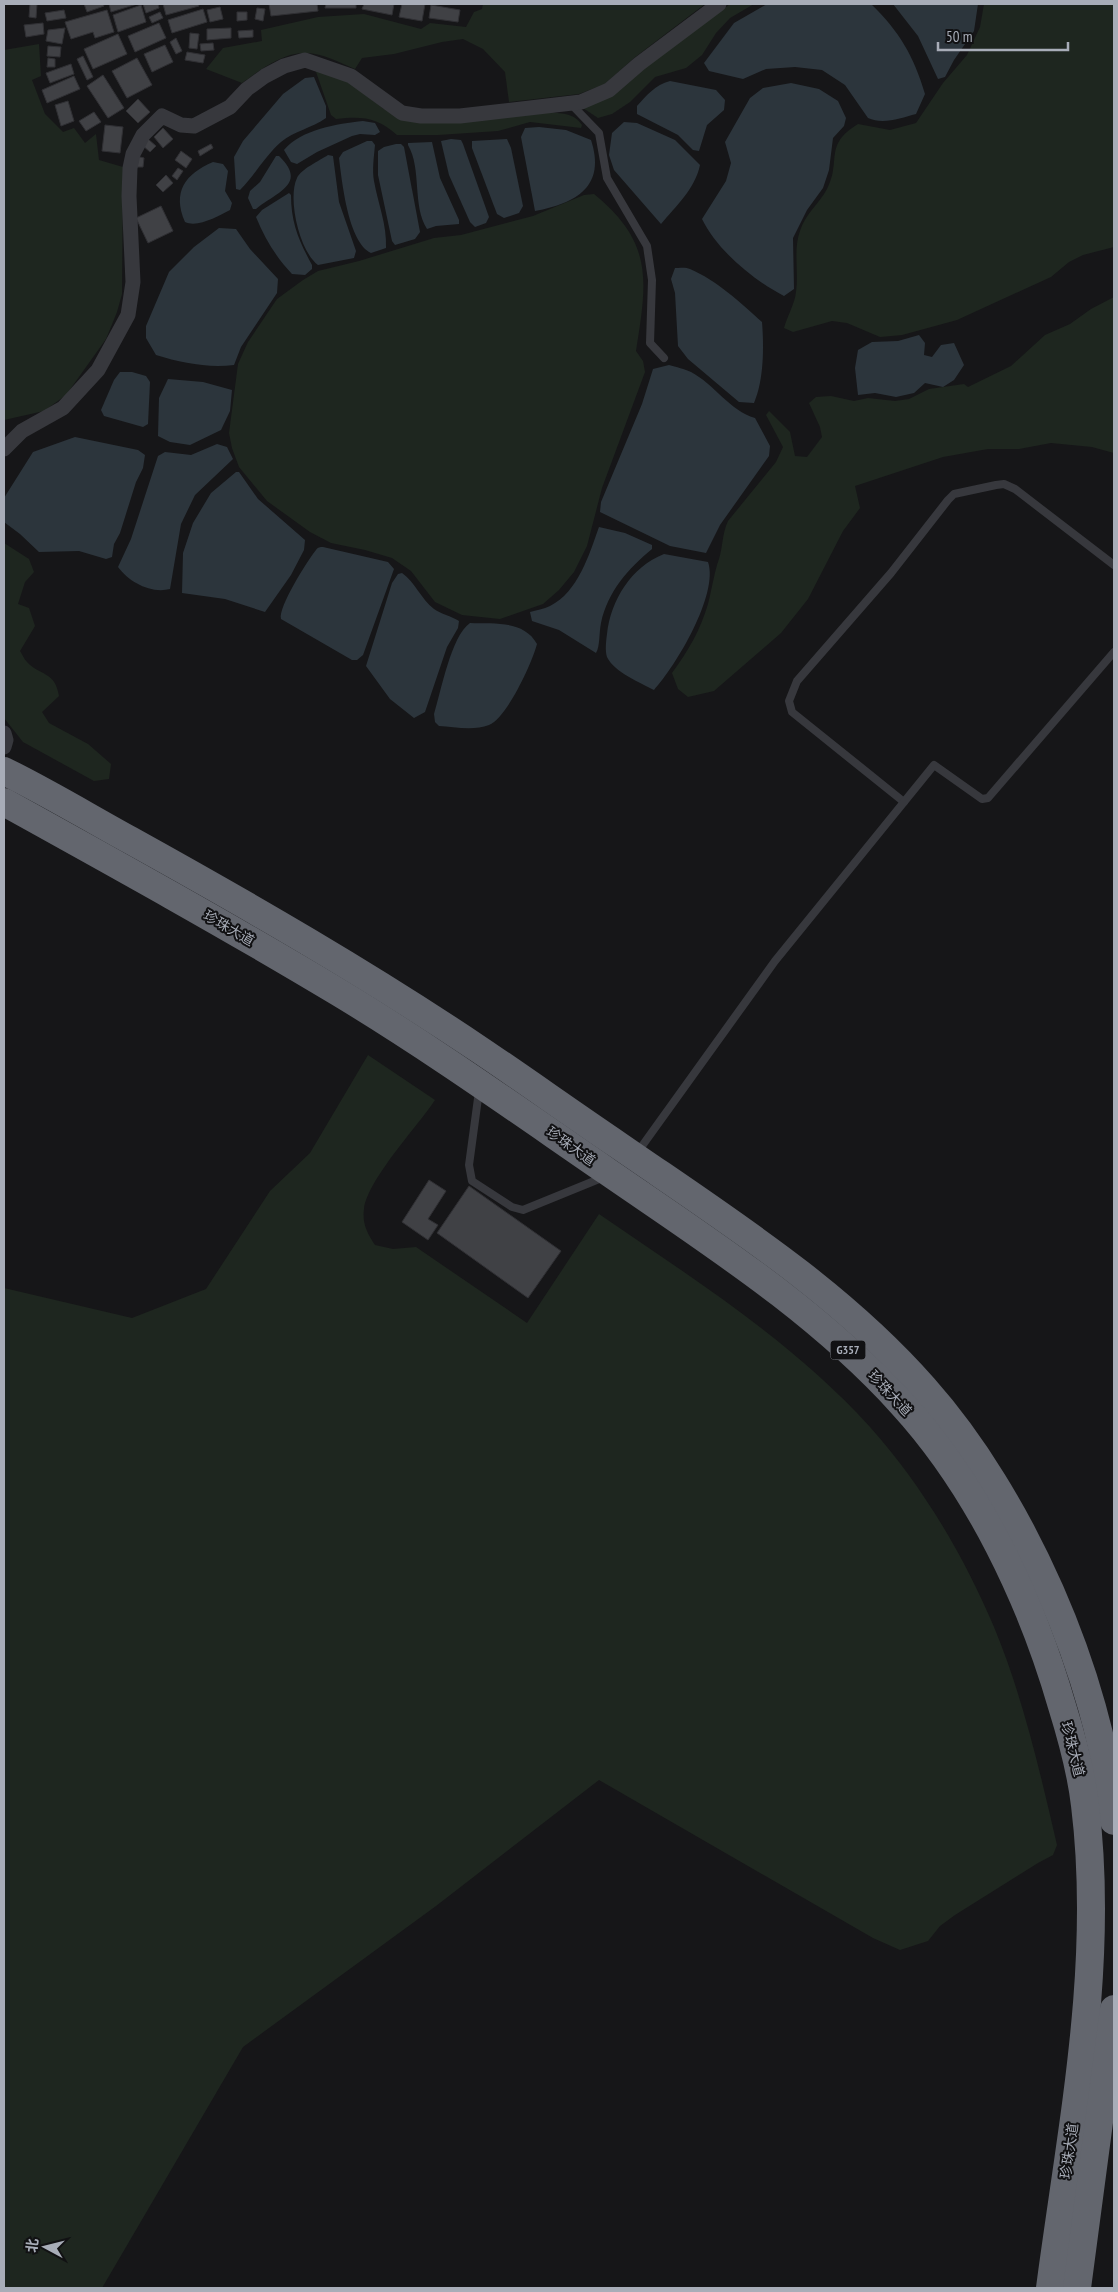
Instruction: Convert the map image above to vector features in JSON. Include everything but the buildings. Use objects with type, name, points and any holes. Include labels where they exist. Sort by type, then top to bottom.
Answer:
[{"type":"highway","name":"珍珠大道","points":[[4,771],[187,871],[356,971],[477,1048],[751,1237],[836,1304],[889,1351],[925,1388],[958,1431],[992,1482],[1028,1542],[1056,1605],[1080,1670],[1099,1733],[1112,1797],[1114,1821]]},
{"type":"highway","name":"珍珠大道","points":[[4,802],[173,895],[334,990],[480,1083],[735,1259],[791,1301],[870,1371],[905,1407],[936,1447],[970,1496],[1003,1555],[1031,1615],[1054,1678],[1072,1740],[1085,1800],[1091,1866],[1088,2000],[1101,2060],[1077,2288]]},
{"type":"highway","name":"珍珠大道","points":[[1050,2288],[1114,2009]]},
{"type":"street","points":[[4,449],[22,431],[63,408],[98,370],[128,315],[134,282],[129,196],[130,168],[133,154],[143,135],[162,116],[181,124],[194,126],[230,107],[248,89],[265,76],[284,66],[305,60],[317,62],[351,76],[402,113],[420,116],[460,116],[581,102],[609,90],[639,64],[719,4]]},
{"type":"street","points":[[4,733],[6,740],[4,747]]},
{"type":"lane","points":[[570,103],[599,133],[607,178],[647,246],[652,280],[650,343],[664,358]]},
{"type":"lane","points":[[904,802],[792,712],[789,701],[797,681],[891,573],[948,500],[954,494],[1004,484],[1015,489],[1114,565]]},
{"type":"lane","points":[[635,1157],[775,961],[934,765],[982,798],[988,798],[1114,652]]},
{"type":"lane","points":[[480,1083],[469,1165],[472,1181],[512,1207],[523,1210],[610,1173]]},
{"type":"shaded area","points":[[483,4],[705,4],[634,58],[605,84],[579,94],[509,102],[505,72],[483,49],[463,39],[442,42],[394,54],[362,58],[355,69],[312,53],[297,53],[272,63],[242,83],[206,69],[223,48],[262,41],[261,30],[318,17],[364,14],[421,29],[430,23],[466,27],[474,12],[482,9]]},
{"type":"shaded area","points":[[730,4],[754,4],[730,18],[716,33],[702,55],[686,68],[655,77],[630,102],[612,114],[598,118],[583,108],[643,69]]},
{"type":"shaded area","points":[[767,4],[871,4],[897,34],[921,80],[925,94],[916,114],[886,121],[868,118],[845,85],[822,70],[795,67],[766,69],[743,79],[709,71],[704,63],[734,23]]},
{"type":"shaded area","points":[[893,4],[978,4],[974,31],[945,77],[938,79],[918,36]]},
{"type":"shaded area","points":[[984,4],[1114,4],[1114,247],[1083,255],[1069,262],[1051,277],[957,320],[902,335],[880,337],[847,323],[832,321],[793,332],[784,328],[793,305],[797,284],[796,253],[800,231],[805,219],[827,189],[840,139],[858,124],[890,130],[916,123],[943,83],[967,55],[980,27]]},
{"type":"shaded area","points":[[39,44],[41,76],[32,80],[45,114],[63,132],[74,128],[85,143],[96,134],[99,160],[123,167],[122,294],[106,339],[66,395],[44,411],[4,420],[4,50]]},
{"type":"shaded area","points":[[315,69],[348,81],[384,109],[550,112],[572,116],[582,125],[581,128],[530,122],[498,131],[438,135],[397,135],[376,121],[361,118],[336,119],[331,115]]},
{"type":"shaded area","points":[[314,77],[326,106],[326,118],[281,142],[240,190],[236,189],[234,157],[243,141],[283,94],[305,78]]},
{"type":"shaded area","points":[[670,81],[716,90],[725,100],[724,110],[707,125],[699,151],[693,150],[678,135],[637,114],[637,106],[648,94],[660,85]]},
{"type":"shaded area","points":[[791,83],[819,89],[838,101],[846,118],[844,126],[833,138],[829,170],[823,188],[807,210],[793,238],[794,289],[784,296],[760,282],[726,253],[702,219],[726,181],[731,163],[725,142],[750,98],[763,88]]},
{"type":"shaded area","points":[[363,121],[375,123],[380,132],[375,135],[360,134],[352,136],[317,152],[297,164],[291,162],[284,150],[291,143],[310,132],[331,126]]},
{"type":"shaded area","points":[[624,122],[637,123],[675,140],[700,165],[694,182],[679,204],[661,224],[614,170],[609,155],[612,133]]},
{"type":"shaded area","points":[[539,127],[566,130],[591,140],[595,156],[591,181],[584,190],[564,203],[535,211],[521,137],[525,128]]},
{"type":"shaded area","points":[[507,139],[511,148],[523,206],[519,213],[504,218],[497,214],[472,148],[472,141]]},
{"type":"shaded area","points":[[461,140],[463,144],[489,217],[486,223],[475,227],[470,222],[449,175],[441,141]]},
{"type":"shaded area","points":[[367,141],[372,141],[375,145],[373,177],[384,222],[386,239],[386,248],[371,253],[363,247],[352,224],[344,195],[339,158],[343,152]]},
{"type":"shaded area","points":[[432,142],[440,178],[459,220],[459,224],[436,226],[427,229],[422,219],[415,165],[408,143]]},
{"type":"shaded area","points":[[401,144],[404,147],[420,232],[415,239],[395,245],[392,241],[378,175],[378,151],[384,147]]},
{"type":"shaded area","points":[[328,155],[333,156],[339,202],[356,251],[354,258],[318,265],[306,249],[297,224],[294,187],[302,171]]},
{"type":"shaded area","points":[[276,156],[279,156],[287,166],[291,174],[290,181],[280,192],[256,209],[253,209],[248,198],[250,191],[260,182]]},
{"type":"shaded area","points":[[213,162],[223,164],[228,171],[225,191],[232,203],[230,210],[196,224],[185,222],[180,202],[184,185],[195,172]]},
{"type":"shaded area","points":[[289,193],[291,195],[292,214],[297,232],[312,265],[312,269],[305,275],[292,274],[286,268],[271,247],[256,217],[262,210]]},
{"type":"shaded area","points":[[594,194],[627,229],[637,247],[642,265],[643,304],[636,351],[643,361],[645,372],[602,488],[587,546],[574,572],[559,590],[543,604],[500,619],[462,615],[435,602],[411,571],[392,558],[331,543],[310,532],[267,501],[239,467],[229,433],[238,364],[248,342],[277,299],[318,271],[359,261],[434,238],[461,235],[533,216],[584,195]]},
{"type":"shaded area","points":[[219,228],[236,229],[250,249],[278,279],[277,293],[241,347],[234,365],[214,366],[195,364],[156,355],[146,338],[146,326],[169,272],[194,247]]},
{"type":"shaded area","points":[[675,268],[688,268],[709,279],[728,292],[762,322],[763,353],[761,374],[754,403],[739,402],[688,359],[678,346],[675,293],[671,279]]},
{"type":"shaded area","points":[[1114,297],[1114,453],[1092,447],[1051,443],[1019,449],[988,449],[943,457],[855,486],[860,508],[843,531],[808,599],[781,633],[714,691],[688,697],[678,689],[672,673],[693,640],[705,614],[728,521],[776,462],[783,447],[766,415],[769,411],[790,432],[795,456],[807,457],[822,437],[820,427],[809,403],[816,397],[831,396],[854,401],[868,398],[895,401],[909,399],[929,389],[964,384],[968,387],[1011,366],[1045,335],[1070,324],[1091,309]]},
{"type":"shaded area","points":[[919,335],[925,343],[924,355],[932,357],[941,345],[954,343],[964,365],[954,380],[943,387],[925,383],[914,393],[896,397],[875,393],[858,395],[855,368],[858,350],[872,342],[898,341]]},
{"type":"shaded area","points":[[669,365],[691,372],[707,383],[738,410],[755,418],[770,446],[769,456],[720,525],[706,553],[670,546],[600,512],[601,502],[642,404],[653,369]]},
{"type":"shaded area","points":[[120,372],[132,372],[146,376],[150,382],[148,424],[143,427],[104,416],[101,410],[114,380]]},
{"type":"shaded area","points":[[168,379],[203,382],[232,390],[230,411],[221,430],[190,445],[170,442],[158,436],[159,398]]},
{"type":"shaded area","points":[[75,437],[138,450],[145,455],[143,468],[136,482],[120,533],[114,544],[112,557],[106,559],[79,551],[39,552],[4,522],[4,498],[33,452]]},
{"type":"shaded area","points":[[217,444],[227,447],[233,459],[195,495],[181,524],[170,589],[155,590],[141,586],[118,567],[131,539],[158,456],[165,452],[191,455]]},
{"type":"shaded area","points":[[236,472],[239,472],[258,499],[305,540],[304,550],[291,575],[265,612],[225,599],[182,593],[183,553],[193,523],[211,493]]},
{"type":"shaded area","points":[[599,527],[625,533],[652,545],[652,549],[635,564],[614,591],[604,611],[596,653],[559,630],[532,621],[530,612],[550,606],[568,592],[581,572]]},
{"type":"shaded area","points":[[4,543],[29,559],[34,572],[25,582],[18,604],[29,608],[35,626],[20,651],[27,662],[51,678],[57,688],[59,696],[42,712],[49,723],[88,744],[111,764],[109,779],[94,781],[23,742],[4,718]]},
{"type":"shaded area","points":[[323,547],[388,562],[394,569],[363,655],[357,660],[352,660],[281,619],[281,613],[294,584],[317,549]]},
{"type":"shaded area","points":[[664,554],[708,562],[710,576],[702,610],[693,629],[684,647],[654,690],[615,668],[607,657],[606,643],[613,609],[625,586],[642,567]]},
{"type":"shaded area","points":[[402,573],[434,609],[459,621],[458,628],[447,647],[425,712],[414,718],[390,699],[366,666],[392,583],[398,574]]},
{"type":"shaded area","points":[[470,623],[516,627],[531,636],[537,644],[518,689],[496,720],[489,725],[477,728],[439,726],[435,722],[434,714],[448,665],[457,640]]},
{"type":"shaded area","points":[[368,1055],[435,1100],[384,1168],[374,1183],[368,1197],[364,1209],[364,1223],[375,1245],[393,1249],[416,1247],[527,1323],[599,1214],[706,1288],[775,1339],[809,1367],[870,1427],[889,1449],[924,1497],[955,1548],[982,1600],[1014,1680],[1037,1762],[1057,1845],[1053,1855],[955,1915],[940,1926],[928,1941],[900,1950],[873,1938],[599,1780],[436,1906],[243,2047],[102,2288],[4,2288],[4,1288],[132,1318],[206,1289],[270,1191],[310,1153]]}]
